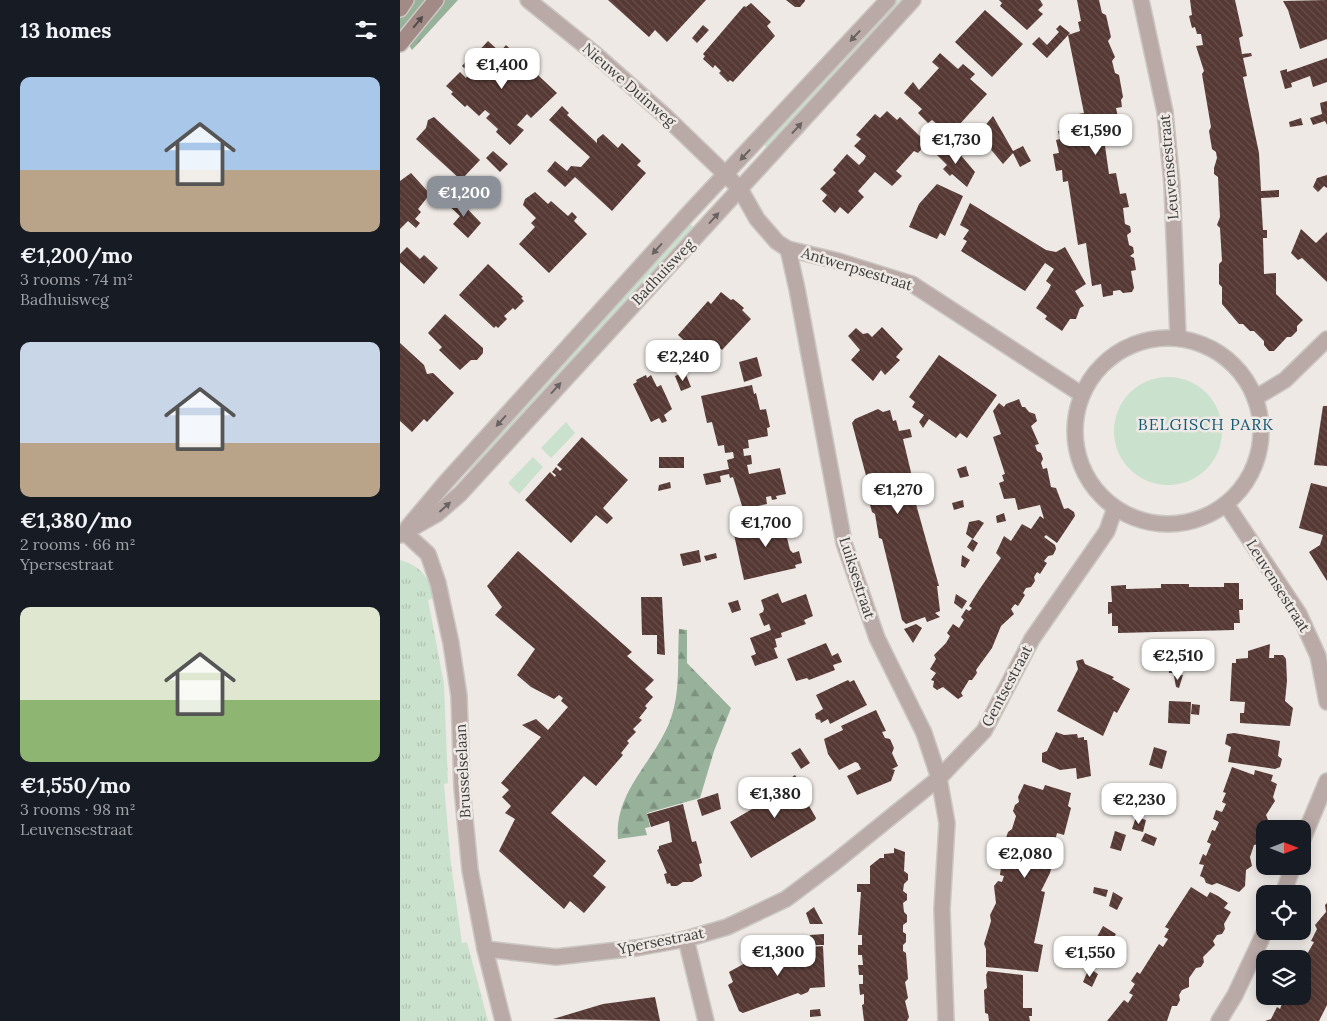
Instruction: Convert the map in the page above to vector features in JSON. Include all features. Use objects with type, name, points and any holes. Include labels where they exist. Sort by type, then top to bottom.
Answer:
[{"type":"main road","points":[[400,9],[406,0]]},
{"type":"main road","points":[[400,44],[436,0]]},
{"type":"street","name":"Nieuwe Duinweg","points":[[528,0],[629,84],[726,175]]},
{"type":"street","name":"Badhuisweg","points":[[402,534],[458,468],[888,0]]},
{"type":"street","name":"Badhuisweg","points":[[402,534],[437,514],[460,494],[913,0]]},
{"type":"street","name":"Leuvensestraat","points":[[1141,0],[1166,112],[1172,184],[1178,337]]},
{"type":"street","name":"Antwerpsestraat","points":[[726,175],[740,189],[757,219],[777,242],[788,249],[838,261],[912,284],[1082,394]]},
{"type":"street","name":"Luiksestraat","points":[[788,249],[798,289],[844,543],[877,638],[924,734],[939,778]]},
{"type":"street","points":[[1178,337],[1207,346],[1239,370],[1255,398],[1261,432],[1257,458],[1245,483],[1226,504],[1198,519],[1173,524],[1139,520],[1115,508],[1094,489],[1081,465],[1074,426],[1082,394],[1097,370],[1120,350],[1146,339],[1178,337]]},
{"type":"street","points":[[1255,398],[1285,380],[1327,339]]},
{"type":"street","name":"Leuvensestraat","points":[[1226,504],[1299,614],[1318,656],[1327,702]]},
{"type":"street","name":"Gentsestraat","points":[[939,778],[984,731],[1032,639],[1108,531],[1115,508]]},
{"type":"street","name":"Brusselselaan","points":[[402,534],[428,554],[438,583],[451,643],[459,696],[462,788],[470,870],[485,949],[503,1021]]},
{"type":"street","points":[[939,778],[947,823],[942,908],[946,1021]]},
{"type":"street","name":"Ypersestraat","points":[[485,949],[556,957],[636,948],[686,939],[727,927],[786,899],[834,863],[939,778]]},
{"type":"street","points":[[1311,820],[1327,781]]},
{"type":"street","points":[[686,939],[706,1021]]},
{"type":"street","points":[[1218,1021],[1234,995],[1261,940]]},
{"type":"green space","points":[[413,0],[430,0],[400,35],[400,17]]},
{"type":"green space","points":[[443,0],[458,0],[412,50],[407,42]]},
{"type":"green space","points":[[897,0],[905,0],[770,151],[762,142]]},
{"type":"green space","points":[[688,222],[697,230],[472,472],[467,468]]},
{"type":"green space","points":[[1168,377],[1189,381],[1206,393],[1218,410],[1222,431],[1218,452],[1206,469],[1189,481],[1168,485],[1147,481],[1130,469],[1118,452],[1114,431],[1118,410],[1130,393],[1147,381]]},
{"type":"green space","points":[[566,422],[575,433],[551,458],[541,448]]},
{"type":"green space","points":[[533,457],[543,467],[519,494],[508,483]]},
{"type":"green space","points":[[400,560],[419,569],[430,584],[434,598],[428,600],[444,684],[448,783],[444,784],[451,865],[462,943],[467,942],[488,1021],[400,1021]]},
{"type":"green space","points":[[679,629],[687,630],[687,663],[731,708],[714,751],[700,798],[647,813],[650,827],[645,828],[647,835],[618,839],[622,805],[637,776],[664,734],[671,718],[677,685]]},
{"type":"building","points":[[608,0],[706,0],[667,42],[655,30],[649,37]]},
{"type":"building","points":[[786,0],[805,1],[800,7],[795,7]]},
{"type":"building","points":[[999,0],[1040,0],[1043,5],[1038,10],[1043,14],[1027,30],[1000,6],[1002,3]]},
{"type":"building","points":[[1077,0],[1099,0],[1102,13],[1106,15],[1111,37],[1108,41],[1115,57],[1112,61],[1115,73],[1119,75],[1123,97],[1121,100],[1122,107],[1116,108],[1119,122],[1113,123],[1114,131],[1108,133],[1110,145],[1105,146],[1109,174],[1116,173],[1120,194],[1126,193],[1129,207],[1123,208],[1125,224],[1130,226],[1131,232],[1127,235],[1129,245],[1133,247],[1134,253],[1130,256],[1134,258],[1136,270],[1131,271],[1134,288],[1132,292],[1113,291],[1113,295],[1103,297],[1101,284],[1092,286],[1086,243],[1078,245],[1068,181],[1063,182],[1062,170],[1056,171],[1053,154],[1059,153],[1056,140],[1060,139],[1058,131],[1065,130],[1062,117],[1084,113],[1068,35],[1080,31],[1078,22],[1081,21]]},
{"type":"building","points":[[1190,0],[1235,0],[1243,36],[1239,38],[1242,54],[1251,53],[1252,56],[1243,58],[1247,76],[1243,77],[1259,153],[1261,191],[1279,190],[1279,197],[1261,198],[1263,230],[1267,230],[1267,238],[1263,238],[1264,274],[1276,273],[1276,294],[1303,320],[1297,326],[1297,331],[1291,337],[1287,337],[1274,351],[1269,351],[1264,345],[1264,341],[1254,331],[1250,331],[1243,324],[1239,324],[1222,304],[1222,287],[1219,284],[1219,264],[1222,261],[1220,228],[1217,225],[1220,217],[1218,177],[1214,174],[1217,158],[1216,152],[1212,149],[1209,131],[1211,127],[1202,74],[1204,71],[1196,46],[1203,45],[1201,34],[1197,34],[1195,27],[1192,28],[1189,16],[1192,15]]},
{"type":"building","points":[[1327,0],[1327,39],[1300,49],[1288,10],[1283,1]]},
{"type":"building","points":[[751,3],[771,22],[767,26],[775,36],[733,82],[730,80],[728,82],[719,73],[721,71],[715,65],[713,68],[703,59],[705,56],[703,54],[744,6],[746,7]]},
{"type":"building","points":[[985,10],[1023,44],[992,77],[955,42]]},
{"type":"building","points":[[703,25],[709,30],[697,43],[692,38]]},
{"type":"building","points":[[1060,25],[1070,33],[1047,58],[1032,44],[1039,37],[1047,45],[1059,32],[1056,29]]},
{"type":"building","points":[[488,41],[500,52],[506,45],[557,93],[531,118],[527,114],[517,125],[524,130],[510,145],[496,132],[498,129],[486,118],[490,114],[485,110],[479,116],[467,105],[465,107],[451,94],[453,92],[446,86],[460,72],[466,78],[470,73],[462,66],[469,58],[476,64],[480,60],[475,55]]},
{"type":"building","points":[[940,53],[958,69],[963,64],[975,74],[970,79],[987,94],[959,125],[962,128],[959,131],[956,128],[950,135],[932,120],[928,123],[918,113],[922,109],[904,93],[913,82],[919,90],[939,68],[932,62]]},
{"type":"building","points":[[1327,58],[1327,82],[1313,87],[1310,76],[1291,83],[1292,87],[1285,89],[1280,71],[1287,69],[1287,72]]},
{"type":"building","points":[[1327,101],[1327,125],[1325,121],[1313,125],[1310,118],[1322,114],[1320,103]]},
{"type":"building","points":[[562,106],[569,113],[567,115],[597,143],[597,139],[603,134],[618,148],[622,143],[641,161],[637,165],[646,173],[612,211],[575,177],[565,187],[547,171],[555,161],[567,171],[571,166],[581,167],[590,157],[549,120]]},
{"type":"building","points":[[887,111],[897,120],[900,117],[927,143],[918,153],[914,151],[896,171],[902,176],[892,186],[875,172],[858,191],[864,197],[848,214],[840,207],[835,213],[822,201],[827,195],[820,189],[836,173],[833,170],[847,154],[859,165],[864,160],[866,156],[854,146],[861,139],[856,135],[875,114],[880,118]]},
{"type":"building","points":[[993,116],[1013,151],[1023,146],[1031,161],[1020,167],[1013,153],[1003,164],[978,134]]},
{"type":"building","points":[[434,117],[480,160],[461,180],[416,139],[426,128],[428,120]]},
{"type":"building","points":[[1301,118],[1303,125],[1290,127],[1289,122]]},
{"type":"building","points":[[942,144],[955,157],[959,153],[975,172],[967,187],[943,169],[947,165],[934,152]]},
{"type":"building","points":[[493,151],[508,164],[500,172],[486,158]]},
{"type":"building","points":[[411,173],[430,194],[418,209],[421,212],[415,219],[420,223],[416,228],[408,221],[400,229],[400,181]]},
{"type":"building","points":[[1327,175],[1327,188],[1324,186],[1318,192],[1313,187],[1317,178]]},
{"type":"building","points":[[937,184],[963,196],[945,236],[940,233],[937,239],[909,227],[919,204]]},
{"type":"building","points":[[535,192],[548,204],[551,201],[568,216],[572,212],[577,217],[574,221],[587,234],[549,273],[519,244],[535,227],[531,223],[536,218],[523,205],[525,199]]},
{"type":"building","points":[[454,195],[481,223],[468,238],[453,224],[460,216],[447,204]]},
{"type":"building","points":[[970,203],[1046,250],[1056,252],[1065,247],[1086,284],[1075,291],[1084,306],[1080,308],[1076,319],[1070,319],[1062,331],[1045,319],[1047,316],[1036,308],[1051,285],[1046,281],[1054,269],[1045,263],[1025,291],[961,251],[967,241],[963,239],[969,230],[960,225]]},
{"type":"building","points":[[1301,229],[1316,243],[1327,232],[1327,282],[1302,258],[1298,260],[1291,253]]},
{"type":"building","points":[[407,247],[420,259],[424,255],[438,268],[424,284],[400,262],[400,254]]},
{"type":"building","points":[[488,264],[523,297],[521,298],[524,301],[515,310],[513,308],[504,316],[507,319],[498,328],[496,326],[494,328],[459,295]]},
{"type":"building","points":[[721,292],[744,308],[742,310],[751,319],[722,350],[720,348],[709,359],[701,352],[699,354],[678,335],[708,301],[711,304]]},
{"type":"building","points":[[445,314],[483,348],[483,353],[477,360],[471,360],[460,370],[439,350],[442,347],[428,333]]},
{"type":"building","points":[[882,327],[903,349],[896,357],[900,360],[885,375],[881,370],[873,381],[851,360],[860,350],[848,336],[856,328],[863,334],[868,333],[872,337]]},
{"type":"building","points":[[400,343],[424,365],[427,374],[433,373],[454,393],[427,422],[424,419],[412,432],[400,421]]},
{"type":"building","points":[[939,355],[997,395],[967,438],[960,433],[956,438],[929,419],[923,428],[919,422],[924,415],[912,407],[915,402],[909,397]]},
{"type":"building","points":[[757,357],[762,376],[744,382],[739,362]]},
{"type":"building","points":[[685,372],[691,387],[681,391],[675,376]]},
{"type":"building","points":[[646,375],[647,378],[651,375],[657,387],[661,385],[672,409],[664,415],[667,421],[662,423],[659,418],[651,422],[633,384],[637,382],[636,380]]},
{"type":"building","points":[[752,385],[760,410],[766,409],[770,427],[767,428],[768,436],[748,440],[749,448],[743,449],[744,456],[751,455],[752,464],[747,465],[749,474],[780,468],[786,494],[776,496],[777,499],[772,500],[771,496],[766,497],[767,504],[743,509],[733,477],[730,478],[729,474],[720,476],[721,482],[706,485],[703,474],[729,469],[727,460],[734,458],[733,452],[725,453],[724,445],[718,446],[712,422],[707,423],[701,396]]},
{"type":"building","points":[[1019,399],[1022,407],[1035,414],[1037,421],[1031,426],[1039,444],[1035,445],[1043,459],[1041,463],[1043,469],[1047,468],[1051,487],[1056,488],[1064,509],[1068,508],[1074,512],[1075,516],[1057,543],[1046,535],[1044,537],[1055,545],[1056,549],[1053,555],[1048,556],[1044,561],[1047,563],[1040,574],[1037,572],[1031,587],[1026,588],[1023,593],[1025,595],[1018,606],[1015,604],[1011,609],[1014,614],[1001,626],[992,648],[976,670],[977,673],[972,680],[969,680],[961,693],[963,696],[958,699],[943,687],[937,690],[933,687],[934,681],[931,680],[936,673],[930,669],[936,659],[934,655],[946,643],[950,636],[947,633],[953,624],[959,628],[964,620],[961,617],[966,609],[969,611],[972,608],[969,606],[1001,558],[996,553],[1004,536],[1011,541],[1022,524],[1031,529],[1040,516],[1044,519],[1040,505],[1018,510],[1015,498],[1004,499],[999,483],[1004,481],[1002,475],[1005,474],[993,437],[1001,434],[993,411],[999,403],[1004,407],[1006,404]]},
{"type":"building","points":[[1323,406],[1327,406],[1327,466],[1314,465]]},
{"type":"building","points":[[878,409],[883,412],[890,410],[893,421],[896,420],[899,431],[910,429],[912,437],[903,439],[915,489],[912,490],[939,586],[937,586],[940,611],[935,613],[940,617],[927,622],[925,617],[906,624],[902,620],[882,539],[879,538],[875,514],[872,512],[870,505],[873,502],[852,423],[855,419]]},
{"type":"building","points":[[582,437],[628,480],[603,508],[613,518],[607,524],[596,515],[571,543],[525,500],[550,472],[555,477],[556,475],[552,472],[556,467],[560,471],[562,469],[557,465]]},
{"type":"building","points":[[659,457],[684,457],[684,468],[659,468]]},
{"type":"building","points":[[966,466],[969,476],[960,478],[957,469]]},
{"type":"building","points":[[670,482],[671,488],[658,491],[659,485]]},
{"type":"building","points":[[1311,483],[1327,487],[1327,581],[1309,552],[1320,545],[1323,535],[1299,528]]},
{"type":"building","points":[[963,500],[964,507],[954,510],[952,503]]},
{"type":"building","points":[[1004,513],[1006,521],[997,523],[996,516]]},
{"type":"building","points":[[784,516],[785,519],[791,517],[794,530],[788,531],[786,534],[790,550],[793,553],[799,551],[802,563],[795,565],[796,568],[744,580],[733,530]]},
{"type":"building","points":[[979,520],[984,523],[973,539],[966,534],[969,522]]},
{"type":"building","points":[[972,539],[978,543],[973,552],[967,547]]},
{"type":"building","points":[[699,550],[701,562],[683,566],[680,554]]},
{"type":"building","points":[[518,551],[632,652],[627,656],[654,680],[645,689],[653,697],[645,706],[647,708],[639,718],[642,720],[633,729],[636,732],[627,741],[629,743],[621,753],[623,755],[596,786],[584,776],[551,813],[606,861],[593,876],[606,887],[584,913],[570,901],[564,909],[499,851],[515,819],[505,813],[511,806],[502,797],[509,790],[501,783],[541,737],[522,725],[536,719],[548,730],[568,707],[561,701],[563,698],[559,695],[554,699],[531,687],[517,675],[535,649],[495,615],[502,607],[487,586]]},
{"type":"building","points":[[716,553],[717,558],[706,561],[704,556]]},
{"type":"building","points":[[962,555],[970,560],[965,568],[961,566]]},
{"type":"building","points":[[1224,583],[1239,583],[1239,599],[1243,599],[1243,610],[1239,610],[1240,623],[1234,623],[1234,630],[1118,633],[1118,626],[1112,626],[1112,613],[1108,614],[1108,602],[1112,602],[1111,586],[1126,585],[1126,589],[1161,588],[1161,584],[1189,584],[1189,587],[1224,587]]},
{"type":"building","points":[[778,593],[782,603],[806,594],[813,616],[804,620],[806,624],[781,633],[782,637],[775,639],[777,647],[774,648],[778,658],[755,666],[751,656],[756,654],[750,638],[771,630],[769,624],[764,626],[759,614],[764,609],[761,600]]},
{"type":"building","points":[[956,594],[967,601],[962,609],[954,603]]},
{"type":"building","points":[[641,597],[662,597],[665,655],[657,654],[657,635],[642,635]]},
{"type":"building","points":[[738,600],[741,610],[732,613],[728,603]]},
{"type":"building","points":[[916,624],[922,628],[913,643],[904,629]]},
{"type":"building","points":[[826,643],[832,656],[838,653],[842,662],[833,665],[835,670],[809,680],[807,678],[796,681],[787,659]]},
{"type":"building","points":[[1270,644],[1269,658],[1274,658],[1274,655],[1283,655],[1286,659],[1287,681],[1285,701],[1293,708],[1290,726],[1240,723],[1240,713],[1244,713],[1245,702],[1230,701],[1232,663],[1236,663],[1236,659],[1248,658],[1248,651]]},
{"type":"building","points":[[1182,658],[1182,673],[1169,673],[1168,659]]},
{"type":"building","points":[[1083,659],[1085,664],[1114,677],[1112,679],[1130,689],[1117,713],[1114,711],[1103,736],[1057,711],[1078,669],[1076,661]]},
{"type":"building","points":[[1183,675],[1179,688],[1176,687],[1174,676]]},
{"type":"building","points":[[848,680],[850,682],[854,680],[867,705],[830,724],[828,719],[821,723],[820,720],[816,719],[815,714],[823,709],[816,695]]},
{"type":"building","points":[[1169,701],[1191,702],[1190,724],[1168,723]]},
{"type":"building","points":[[1192,704],[1200,705],[1199,715],[1191,714]]},
{"type":"building","points":[[876,710],[886,731],[882,732],[885,738],[890,739],[894,748],[892,753],[898,766],[892,769],[895,770],[891,781],[857,795],[847,776],[861,769],[858,763],[855,762],[839,770],[828,754],[824,739],[843,730],[841,726]]},
{"type":"building","points":[[1056,732],[1064,735],[1077,734],[1078,738],[1084,737],[1084,740],[1087,740],[1091,776],[1077,779],[1076,768],[1060,770],[1042,762],[1042,753],[1047,751]]},
{"type":"building","points":[[1234,733],[1280,741],[1278,756],[1282,759],[1280,767],[1275,769],[1228,762],[1231,747],[1225,744],[1227,734]]},
{"type":"building","points":[[1154,747],[1167,751],[1162,769],[1149,765]]},
{"type":"building","points":[[800,748],[810,763],[801,769],[791,753]]},
{"type":"building","points":[[1232,767],[1254,775],[1255,770],[1273,775],[1271,781],[1277,784],[1273,797],[1275,801],[1266,815],[1268,820],[1256,820],[1256,845],[1254,845],[1250,857],[1252,866],[1246,870],[1245,886],[1239,892],[1217,883],[1212,885],[1206,883],[1204,878],[1200,876],[1204,865],[1199,864],[1203,854],[1206,856],[1211,844],[1207,842],[1212,830],[1215,831],[1219,822],[1213,819],[1216,810],[1222,812],[1226,804],[1222,802],[1226,793],[1223,792]]},
{"type":"building","points":[[795,775],[811,802],[808,804],[816,818],[815,820],[751,858],[730,822],[783,791],[787,786],[785,782]]},
{"type":"building","points":[[1024,784],[1043,790],[1045,785],[1071,793],[1068,806],[1071,808],[1064,835],[1057,833],[1050,860],[1053,861],[1050,873],[1041,891],[1045,892],[1034,943],[1043,945],[1038,972],[986,967],[986,949],[984,944],[991,921],[990,915],[996,903],[994,886],[998,881],[1002,882],[1004,876],[1000,875],[1003,851],[1011,850],[1013,843],[1009,842],[1006,838],[1008,832],[1012,829],[1016,816],[1013,811],[1015,805],[1019,802],[1018,797]]},
{"type":"building","points":[[718,793],[721,809],[702,816],[697,800]]},
{"type":"building","points":[[683,804],[692,842],[696,841],[702,863],[699,864],[702,876],[692,882],[683,882],[677,886],[671,886],[670,883],[667,884],[664,874],[667,873],[657,850],[659,846],[672,842],[669,821],[651,827],[647,814]]},
{"type":"building","points":[[1136,817],[1146,820],[1143,832],[1132,829]]},
{"type":"building","points":[[1115,831],[1126,835],[1121,851],[1110,848]]},
{"type":"building","points":[[1145,833],[1157,838],[1154,846],[1141,841]]},
{"type":"building","points":[[894,848],[905,852],[904,871],[908,874],[908,880],[904,884],[903,891],[907,894],[907,900],[903,903],[907,922],[903,925],[906,942],[903,945],[903,951],[906,953],[908,979],[905,982],[908,998],[905,1001],[909,1017],[907,1021],[864,1021],[862,1005],[864,1004],[864,994],[860,995],[859,984],[863,984],[863,975],[859,975],[858,965],[863,965],[862,955],[858,955],[858,945],[862,945],[862,935],[858,935],[861,892],[857,892],[857,884],[870,884],[870,866],[880,858],[884,858],[884,854],[894,853]]},
{"type":"building","points":[[1094,887],[1108,890],[1106,897],[1093,893]]},
{"type":"building","points":[[1191,887],[1207,897],[1210,892],[1218,896],[1228,903],[1224,908],[1231,912],[1224,924],[1225,929],[1222,934],[1217,935],[1213,941],[1215,945],[1203,957],[1204,962],[1201,967],[1196,968],[1189,978],[1189,987],[1182,990],[1179,995],[1180,1000],[1177,1006],[1172,1006],[1167,1021],[1107,1021],[1124,1000],[1128,1003],[1133,995],[1129,993],[1135,984],[1131,981],[1137,972],[1140,974],[1159,944],[1163,947],[1168,939],[1164,937],[1169,929],[1165,927]]},
{"type":"building","points":[[1113,892],[1123,898],[1117,910],[1109,906]]},
{"type":"building","points":[[1327,903],[1327,1005],[1319,1021],[1265,1021],[1271,1019],[1277,1007],[1280,1009],[1282,1005],[1311,1005],[1311,950],[1309,950],[1314,942],[1311,941],[1317,929],[1315,925],[1326,912],[1325,905]]},
{"type":"building","points":[[814,907],[823,924],[810,924],[806,913]]},
{"type":"building","points":[[1103,926],[1116,934],[1110,944],[1097,937]]},
{"type":"building","points":[[824,934],[824,945],[811,945],[810,935]]},
{"type":"building","points":[[808,941],[811,947],[823,946],[825,987],[810,988],[808,992],[801,995],[798,993],[743,1013],[739,1011],[728,985],[733,982],[729,972],[747,962],[752,964],[770,957],[779,950],[784,952],[794,948],[797,958],[804,956],[799,946]]},
{"type":"building","points":[[1089,968],[1098,974],[1092,987],[1083,982]]},
{"type":"building","points":[[988,971],[1023,975],[1023,1008],[1032,1008],[1032,1016],[1029,1016],[1030,1021],[989,1021],[988,1014],[985,1013],[984,990],[987,988],[986,975]]},
{"type":"building","points":[[655,997],[660,1021],[553,1019],[603,1004]]},
{"type":"building","points":[[820,1009],[821,1016],[810,1017],[810,1010]]},
{"type":"district","name":"BELGISCH PARK","points":[[1206,424]]}]
